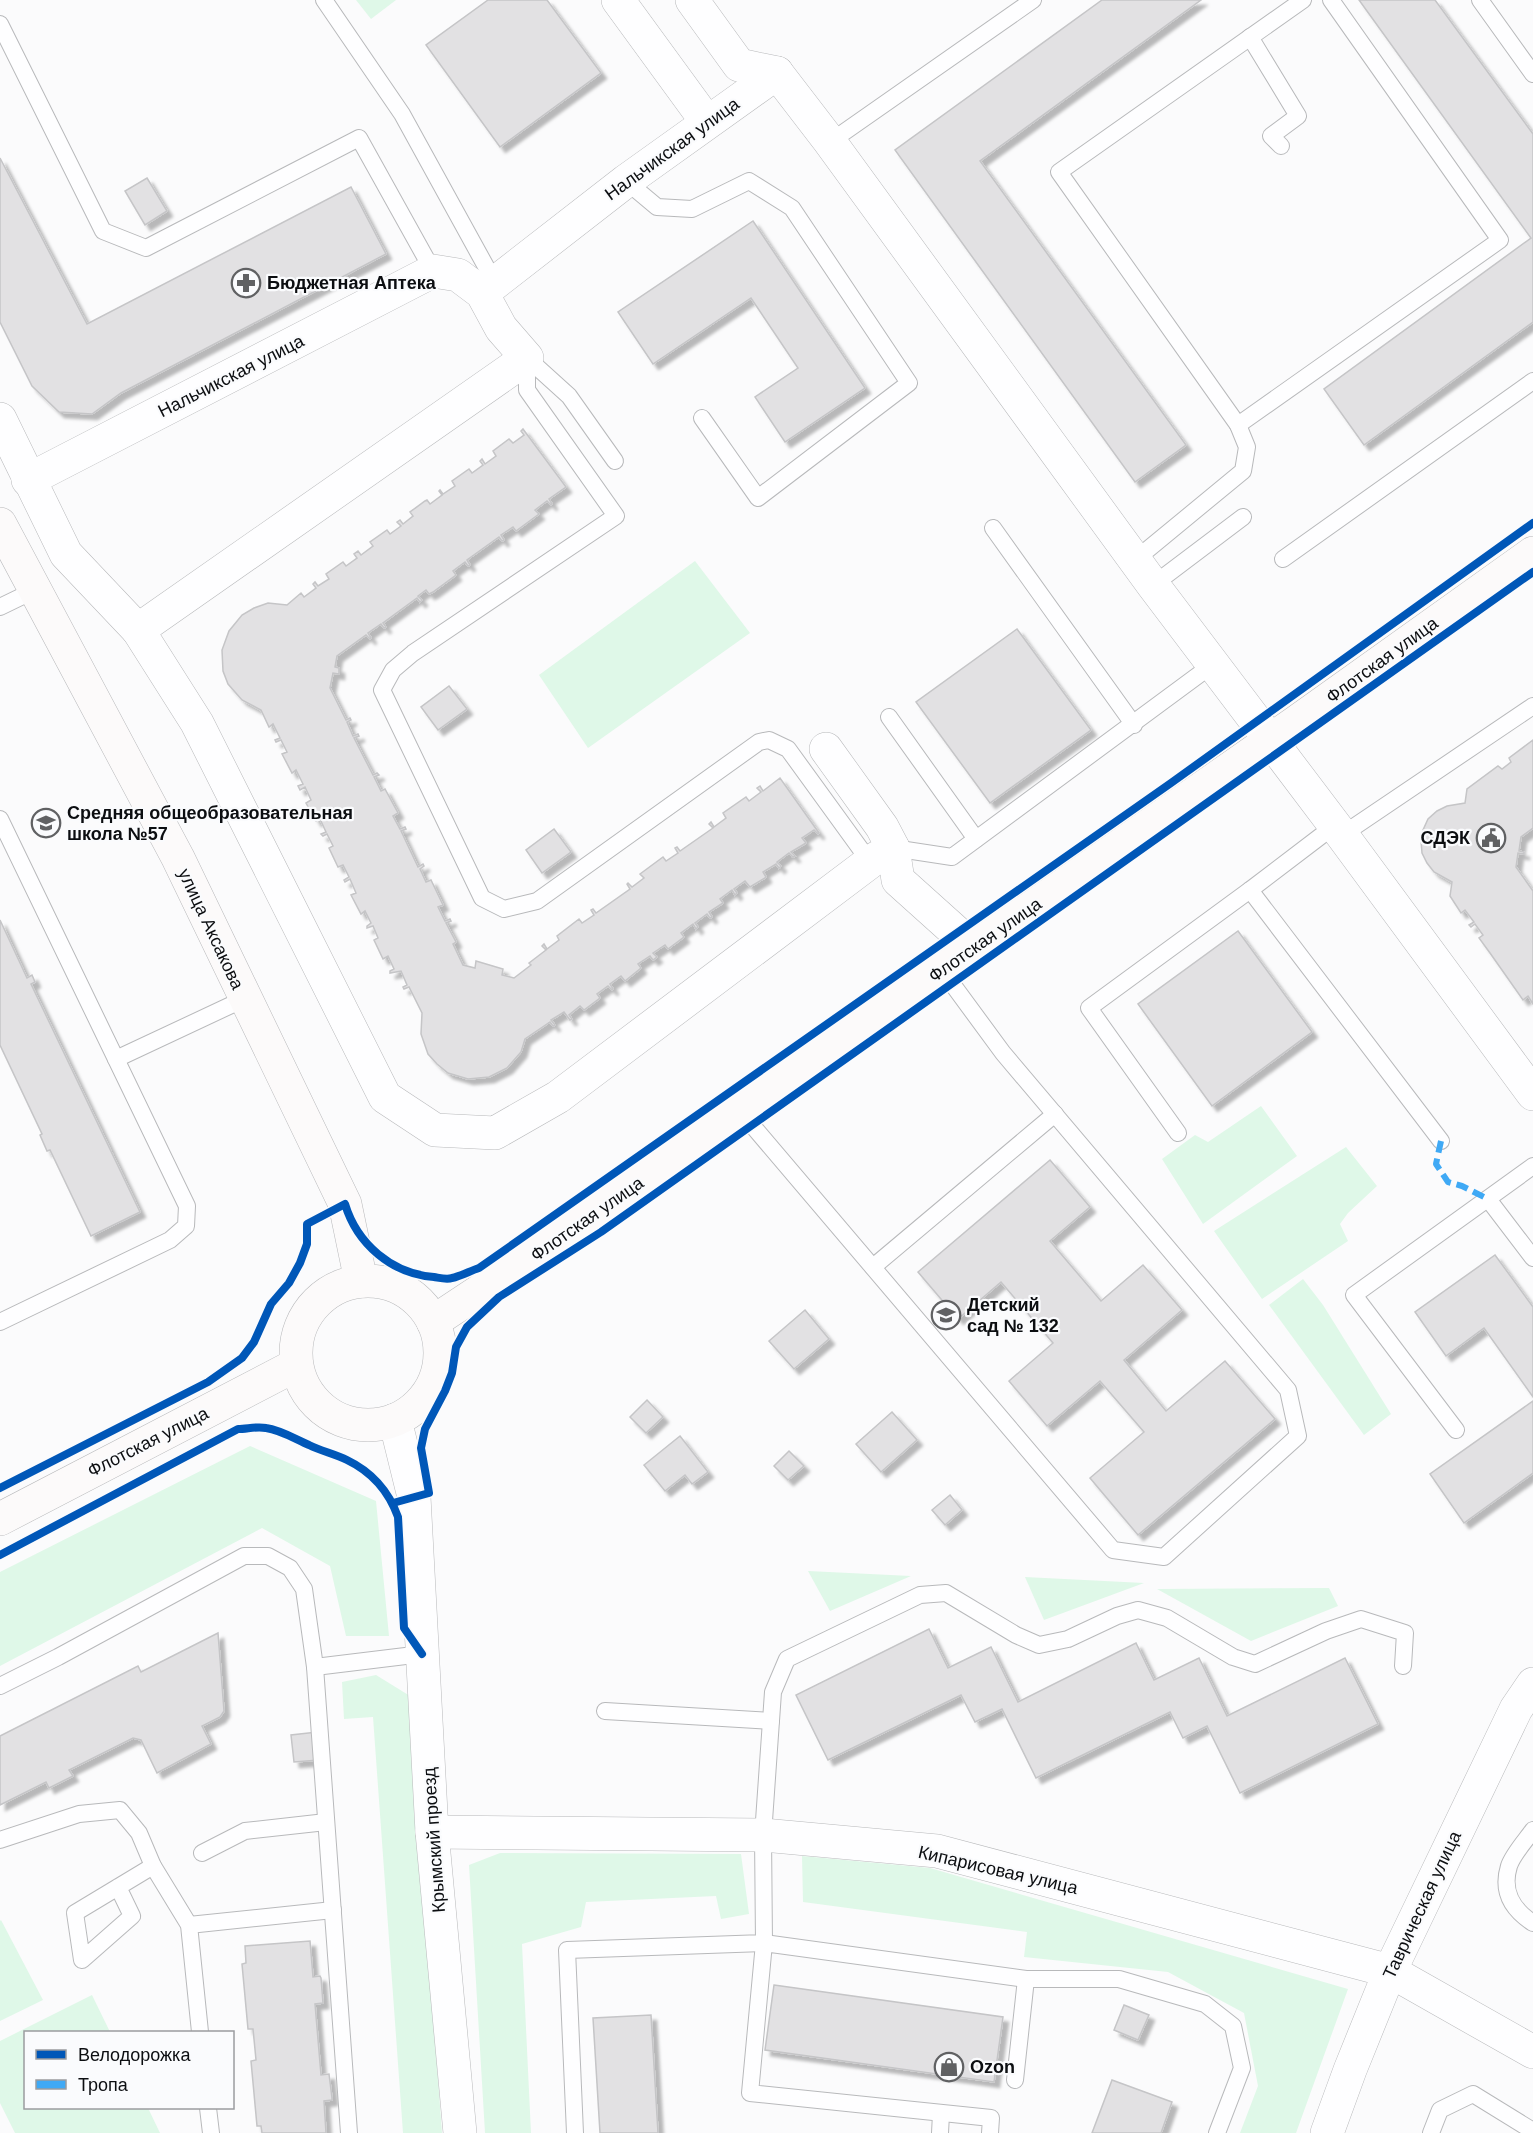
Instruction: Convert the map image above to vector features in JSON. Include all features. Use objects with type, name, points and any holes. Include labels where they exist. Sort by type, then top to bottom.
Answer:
[{"type":"street","points":[[618,0],[707,122]]},
{"type":"street","points":[[692,0],[739,65],[777,73],[830,142],[1212,665],[1338,830],[1533,1094]]},
{"type":"street","name":"Нальчикская улица","points":[[489,288],[626,181],[777,73]]},
{"type":"street","name":"Нальчикская улица","points":[[28,480],[433,271]]},
{"type":"street","points":[[138,630],[527,358],[501,328],[489,288],[458,275],[433,271]]},
{"type":"street","points":[[0,419],[66,554],[138,630],[197,723],[385,1097],[435,1130],[495,1134],[558,1097],[881,855]]},
{"type":"street","name":"улица Аксакова","points":[[0,524],[178,858],[244,999],[345,1204],[361,1281]]},
{"type":"street","name":"Флотская улица","points":[[433,1322],[531,1257],[942,970],[1533,553]]},
{"type":"street","points":[[826,749],[882,827],[881,855],[898,880],[957,933],[970,950]]},
{"type":"street","points":[[361,1281],[383,1282],[403,1290],[420,1304],[433,1322],[440,1351],[438,1372],[429,1392],[414,1409],[395,1420],[375,1425],[353,1424],[332,1417],[315,1404],[303,1386],[296,1365],[296,1341],[304,1319],[318,1300],[338,1287],[361,1281]]},
{"type":"street","name":"Флотская улица","points":[[0,1519],[296,1365]]},
{"type":"street","name":"Крымский проезд","points":[[395,1420],[414,1497],[432,1832],[460,2133]]},
{"type":"street","name":"Таврическая улица","points":[[1327,2133],[1390,1971],[1511,1719],[1533,1684]]},
{"type":"street","name":"Кипарисовая улица","points":[[432,1832],[763,1835],[937,1851],[1390,1971],[1533,2052]]},
{"type":"lane","points":[[324,0],[402,114],[489,288]]},
{"type":"lane","points":[[830,142],[1033,0]]},
{"type":"lane","points":[[1144,573],[1243,471],[1247,447],[1238,425],[1059,172],[1303,0]]},
{"type":"lane","points":[[1238,425],[1500,240],[1330,0]]},
{"type":"lane","points":[[1480,0],[1533,74]]},
{"type":"lane","points":[[0,24],[103,231],[146,248],[360,138],[433,271]]},
{"type":"lane","points":[[1250,37],[1298,116],[1271,136],[1281,146]]},
{"type":"lane","points":[[626,181],[657,207],[692,209],[749,182],[792,208],[909,383],[758,498],[702,418]]},
{"type":"lane","points":[[527,358],[569,396],[615,461]]},
{"type":"lane","points":[[527,358],[527,390],[616,516],[413,653],[393,670],[382,690],[482,898],[504,909],[537,901],[759,742],[769,740],[788,749],[881,855],[952,857],[1134,725],[1212,665]]},
{"type":"lane","points":[[1283,559],[1533,381]]},
{"type":"lane","points":[[1144,573],[1244,517]]},
{"type":"lane","points":[[993,528],[1134,725]]},
{"type":"lane","points":[[0,607],[35,590]]},
{"type":"lane","points":[[1178,1132],[1089,1008],[1250,890],[1338,830],[1533,706]]},
{"type":"lane","points":[[889,717],[976,839]]},
{"type":"lane","points":[[0,819],[187,1206],[186,1226],[170,1240],[0,1322]]},
{"type":"lane","points":[[1250,890],[1441,1140]]},
{"type":"lane","points":[[740,1111],[1113,1550],[1164,1557],[1298,1436],[1288,1390],[1003,1053],[942,970]]},
{"type":"lane","points":[[116,1059],[244,999]]},
{"type":"lane","points":[[873,1267],[1054,1114]]},
{"type":"lane","points":[[1456,1430],[1354,1295],[1533,1166]]},
{"type":"lane","points":[[1488,1198],[1533,1258]]},
{"type":"lane","points":[[0,1686],[244,1556],[268,1556],[290,1568],[304,1589],[315,1667],[349,2133]]},
{"type":"lane","points":[[990,2133],[991,2118],[750,2093],[764,1943],[763,1835],[773,1692],[787,1659],[921,1595],[946,1593],[1016,1635],[1039,1645],[1068,1639],[1117,1616],[1138,1610],[1167,1618],[1233,1657],[1255,1664],[1326,1631],[1361,1619],[1405,1633],[1403,1666]]},
{"type":"lane","points":[[315,1667],[422,1654]]},
{"type":"lane","points":[[605,1711],[771,1721]]},
{"type":"lane","points":[[0,1840],[79,1814],[120,1810],[139,1833],[153,1866],[189,1925],[200,2031]]},
{"type":"lane","points":[[202,1853],[245,1831],[326,1822]]},
{"type":"lane","points":[[1533,1830],[1509,1865],[1506,1891],[1518,1913],[1533,1923]]},
{"type":"lane","points":[[118,1887],[153,1866]]},
{"type":"lane","points":[[189,1925],[333,1910]]},
{"type":"lane","points":[[575,2133],[567,1950],[764,1943],[1026,1979],[1119,1979],[1204,2004],[1233,2026],[1242,2068],[1217,2133]]},
{"type":"lane","points":[[1015,2080],[1026,1979]]},
{"type":"lane","points":[[1431,2133],[1440,2110],[1473,2094],[1533,2131]]},
{"type":"lane","points":[[208,2109],[211,2133]]},
{"type":"lane","points":[[940,2133],[941,2114]]},
{"type":"green space","points":[[356,0],[396,0],[371,19]]},
{"type":"green space","points":[[695,561],[750,633],[588,748],[539,675]]},
{"type":"green space","points":[[1261,1106],[1297,1156],[1203,1224],[1162,1159],[1195,1135],[1208,1142]]},
{"type":"green space","points":[[1346,1147],[1377,1186],[1348,1213],[1340,1224],[1348,1241],[1262,1299],[1214,1231]]},
{"type":"green space","points":[[1303,1279],[1323,1305],[1391,1414],[1364,1435],[1269,1305]]},
{"type":"green space","points":[[250,1446],[376,1501],[389,1636],[346,1636],[330,1566],[262,1528],[0,1666],[0,1572]]},
{"type":"green space","points":[[808,1571],[911,1576],[830,1611]]},
{"type":"green space","points":[[1025,1577],[1144,1583],[1044,1620]]},
{"type":"green space","points":[[1329,1588],[1338,1606],[1251,1641],[1157,1589]]},
{"type":"green space","points":[[376,1675],[410,1696],[442,2133],[403,2133],[373,1717],[344,1719],[342,1682]]},
{"type":"green space","points":[[500,1853],[741,1854],[749,1914],[721,1919],[716,1896],[586,1902],[581,1927],[522,1944],[531,2133],[485,2133],[469,1865]]},
{"type":"green space","points":[[802,1856],[930,1868],[1348,1989],[1296,2133],[1240,2133],[1258,2086],[1244,2013],[1168,1972],[1024,1957],[1027,1932],[803,1902]]},
{"type":"green space","points":[[0,1921],[43,2000],[0,2021]]},
{"type":"green space","points":[[92,1995],[110,2031],[24,2031],[24,2109],[148,2109],[160,2133],[15,2133],[0,2103],[0,2041]]},
{"type":"building","points":[[488,0],[547,0],[601,73],[500,147],[426,45]]},
{"type":"building","points":[[1102,0],[1201,0],[980,161],[1186,445],[1135,482],[895,150]]},
{"type":"building","points":[[1359,0],[1435,0],[1533,134],[1533,322],[1364,445],[1324,389],[1531,238]]},
{"type":"building","points":[[0,158],[87,324],[351,187],[386,254],[121,393],[92,414],[59,412],[32,386],[0,322]]},
{"type":"building","points":[[147,178],[167,211],[145,225],[125,191]]},
{"type":"building","points":[[753,221],[865,388],[785,442],[755,397],[798,368],[751,298],[653,364],[618,312]]},
{"type":"building","points":[[523,429],[566,487],[549,499],[551,505],[547,501],[535,510],[539,514],[516,531],[513,527],[501,535],[504,540],[502,541],[499,537],[467,560],[470,565],[468,566],[465,562],[453,571],[456,575],[433,592],[429,594],[426,590],[418,596],[422,600],[420,602],[417,598],[383,623],[386,627],[384,628],[381,624],[368,633],[370,639],[366,635],[337,656],[335,667],[339,668],[339,674],[333,673],[330,688],[346,720],[350,718],[351,720],[347,722],[353,736],[358,734],[359,736],[354,738],[373,775],[377,773],[379,775],[374,777],[381,791],[385,789],[398,813],[393,816],[400,829],[405,827],[406,829],[401,831],[418,867],[423,864],[424,866],[420,869],[426,882],[431,880],[443,905],[438,907],[445,921],[450,919],[451,921],[446,923],[456,942],[453,944],[463,965],[475,968],[476,961],[503,969],[502,975],[514,978],[546,950],[542,946],[544,944],[547,949],[559,940],[557,936],[579,919],[582,923],[594,915],[591,910],[593,909],[596,913],[630,889],[628,883],[632,887],[644,878],[640,874],[663,857],[666,861],[678,853],[675,848],[677,847],[680,851],[713,828],[709,824],[711,822],[714,827],[726,818],[723,813],[746,797],[749,801],[761,792],[757,788],[760,786],[763,791],[780,778],[819,833],[814,830],[802,838],[806,843],[791,852],[795,856],[789,853],[777,862],[781,866],[779,868],[776,864],[763,872],[765,878],[750,887],[745,881],[734,889],[737,893],[735,895],[732,890],[720,899],[723,903],[709,912],[712,917],[710,918],[707,914],[695,923],[698,927],[696,929],[693,924],[681,933],[684,937],[668,949],[665,945],[653,953],[657,957],[653,960],[650,956],[638,964],[641,968],[625,981],[621,976],[610,984],[612,990],[608,986],[597,994],[600,998],[584,1010],[580,1006],[569,1015],[572,1019],[570,1020],[564,1012],[551,1020],[555,1025],[553,1026],[550,1022],[525,1039],[521,1052],[507,1068],[489,1077],[468,1079],[448,1073],[428,1054],[421,1034],[422,1013],[409,987],[404,989],[403,987],[407,985],[401,971],[390,973],[394,969],[388,956],[383,959],[374,940],[378,938],[373,926],[367,928],[371,923],[365,911],[361,914],[351,895],[356,893],[350,879],[345,882],[344,880],[349,877],[343,865],[338,867],[329,848],[333,846],[327,834],[323,836],[321,834],[326,832],[320,819],[316,821],[306,803],[311,800],[305,787],[300,790],[298,786],[303,784],[296,770],[292,773],[282,754],[287,752],[281,740],[276,742],[275,740],[280,738],[273,724],[269,727],[261,710],[242,700],[228,684],[223,671],[222,650],[229,631],[242,615],[268,603],[287,605],[301,593],[304,597],[316,588],[313,584],[315,582],[318,586],[329,579],[326,574],[343,562],[346,566],[357,558],[354,554],[358,551],[361,555],[373,546],[370,542],[387,530],[390,534],[401,526],[397,522],[400,520],[403,524],[413,516],[410,512],[427,500],[430,504],[442,495],[440,490],[443,494],[455,486],[452,481],[469,469],[472,473],[483,465],[480,461],[482,459],[485,464],[496,456],[493,451],[509,439],[513,443],[524,435],[521,431]]},
{"type":"building","points":[[1017,629],[1091,730],[990,803],[916,702]]},
{"type":"building","points":[[449,686],[467,709],[438,730],[421,707]]},
{"type":"building","points":[[1533,740],[1533,828],[1521,837],[1519,851],[1524,854],[1518,853],[1516,867],[1533,891],[1533,1004],[1528,996],[1523,1000],[1479,938],[1483,935],[1475,924],[1471,927],[1469,925],[1474,922],[1465,910],[1461,913],[1450,896],[1452,882],[1434,872],[1427,863],[1422,853],[1421,841],[1428,819],[1447,806],[1465,803],[1467,789],[1498,766],[1502,769],[1511,762],[1509,758]]},
{"type":"building","points":[[554,829],[571,852],[542,873],[526,850]]},
{"type":"building","points":[[0,920],[27,978],[32,975],[35,982],[31,984],[140,1212],[91,1236],[50,1150],[47,1151],[40,1135],[42,1134],[0,1045]]},
{"type":"building","points":[[1238,931],[1312,1032],[1212,1106],[1138,1004]]},
{"type":"building","points":[[1050,1160],[1090,1207],[1050,1241],[1101,1301],[1143,1265],[1182,1310],[1124,1360],[1166,1411],[1225,1361],[1275,1419],[1138,1535],[1090,1478],[1144,1432],[1100,1381],[1047,1426],[1009,1381],[1053,1343],[1001,1282],[958,1319],[918,1272]]},
{"type":"building","points":[[1495,1255],[1533,1307],[1533,1397],[1484,1328],[1446,1356],[1415,1312]]},
{"type":"building","points":[[805,1310],[829,1339],[794,1369],[769,1341]]},
{"type":"building","points":[[647,1400],[663,1417],[646,1433],[630,1417]]},
{"type":"building","points":[[1533,1401],[1533,1473],[1464,1523],[1430,1474]]},
{"type":"building","points":[[892,1412],[917,1440],[881,1472],[856,1444]]},
{"type":"building","points":[[680,1436],[708,1472],[692,1484],[685,1475],[665,1491],[644,1465]]},
{"type":"building","points":[[789,1451],[804,1466],[788,1480],[774,1466]]},
{"type":"building","points":[[950,1495],[962,1510],[945,1525],[932,1510]]},
{"type":"building","points":[[929,1629],[948,1668],[991,1647],[1018,1702],[1136,1643],[1154,1680],[1199,1658],[1227,1716],[1345,1658],[1378,1724],[1240,1793],[1207,1726],[1183,1738],[1170,1712],[1036,1778],[1002,1709],[975,1722],[961,1695],[828,1760],[796,1695]]},
{"type":"building","points":[[218,1633],[224,1711],[220,1717],[202,1726],[211,1744],[157,1773],[141,1740],[133,1738],[69,1770],[73,1776],[49,1788],[46,1782],[0,1805],[0,1736],[138,1666],[141,1672]]},
{"type":"building","points":[[317,1732],[319,1760],[294,1762],[291,1735]]},
{"type":"building","points":[[310,1941],[313,1977],[320,1976],[321,1978],[323,2003],[315,2004],[321,2075],[329,2074],[332,2098],[332,2100],[324,2101],[326,2133],[262,2133],[261,2126],[257,2126],[251,2061],[256,2060],[253,2029],[248,2029],[242,1964],[246,1963],[245,1946]]},
{"type":"building","points":[[774,1985],[1003,2017],[994,2082],[765,2050]]},
{"type":"building","points":[[1124,2005],[1149,2015],[1138,2040],[1114,2030]]},
{"type":"building","points":[[651,2015],[658,2133],[600,2133],[593,2018]]},
{"type":"building","points":[[1112,2080],[1172,2102],[1161,2133],[1092,2133]]},
{"type":"marked path","points":[[1441,1141],[1436,1164],[1448,1182],[1488,1199]]},
{"type":"cycle path","points":[[0,1488],[208,1382],[242,1358],[254,1342],[271,1304],[289,1283],[300,1263],[307,1244],[307,1224],[345,1204],[358,1232],[367,1244],[378,1254],[404,1270],[419,1275],[448,1279],[479,1268],[1171,783],[1533,523]]},
{"type":"cycle path","points":[[393,1503],[429,1493],[421,1448],[425,1429],[445,1391],[452,1373],[456,1347],[467,1327],[499,1297],[601,1232],[1533,572]]},
{"type":"cycle path","points":[[0,1555],[238,1429],[259,1427],[272,1429],[356,1465],[372,1477],[390,1499],[398,1517],[404,1628],[422,1654]]},
{"type":"place","name":"Бюджетная Аптека","points":[[246,283]]},
{"type":"place","name":"Средняя общеобразовательная школа №57","points":[[46,823]]},
{"type":"place","name":"СДЭК","points":[[1491,838]]},
{"type":"place","name":"Детский сад № 132","points":[[946,1315]]},
{"type":"place","name":"Ozon","points":[[949,2067]]}]
